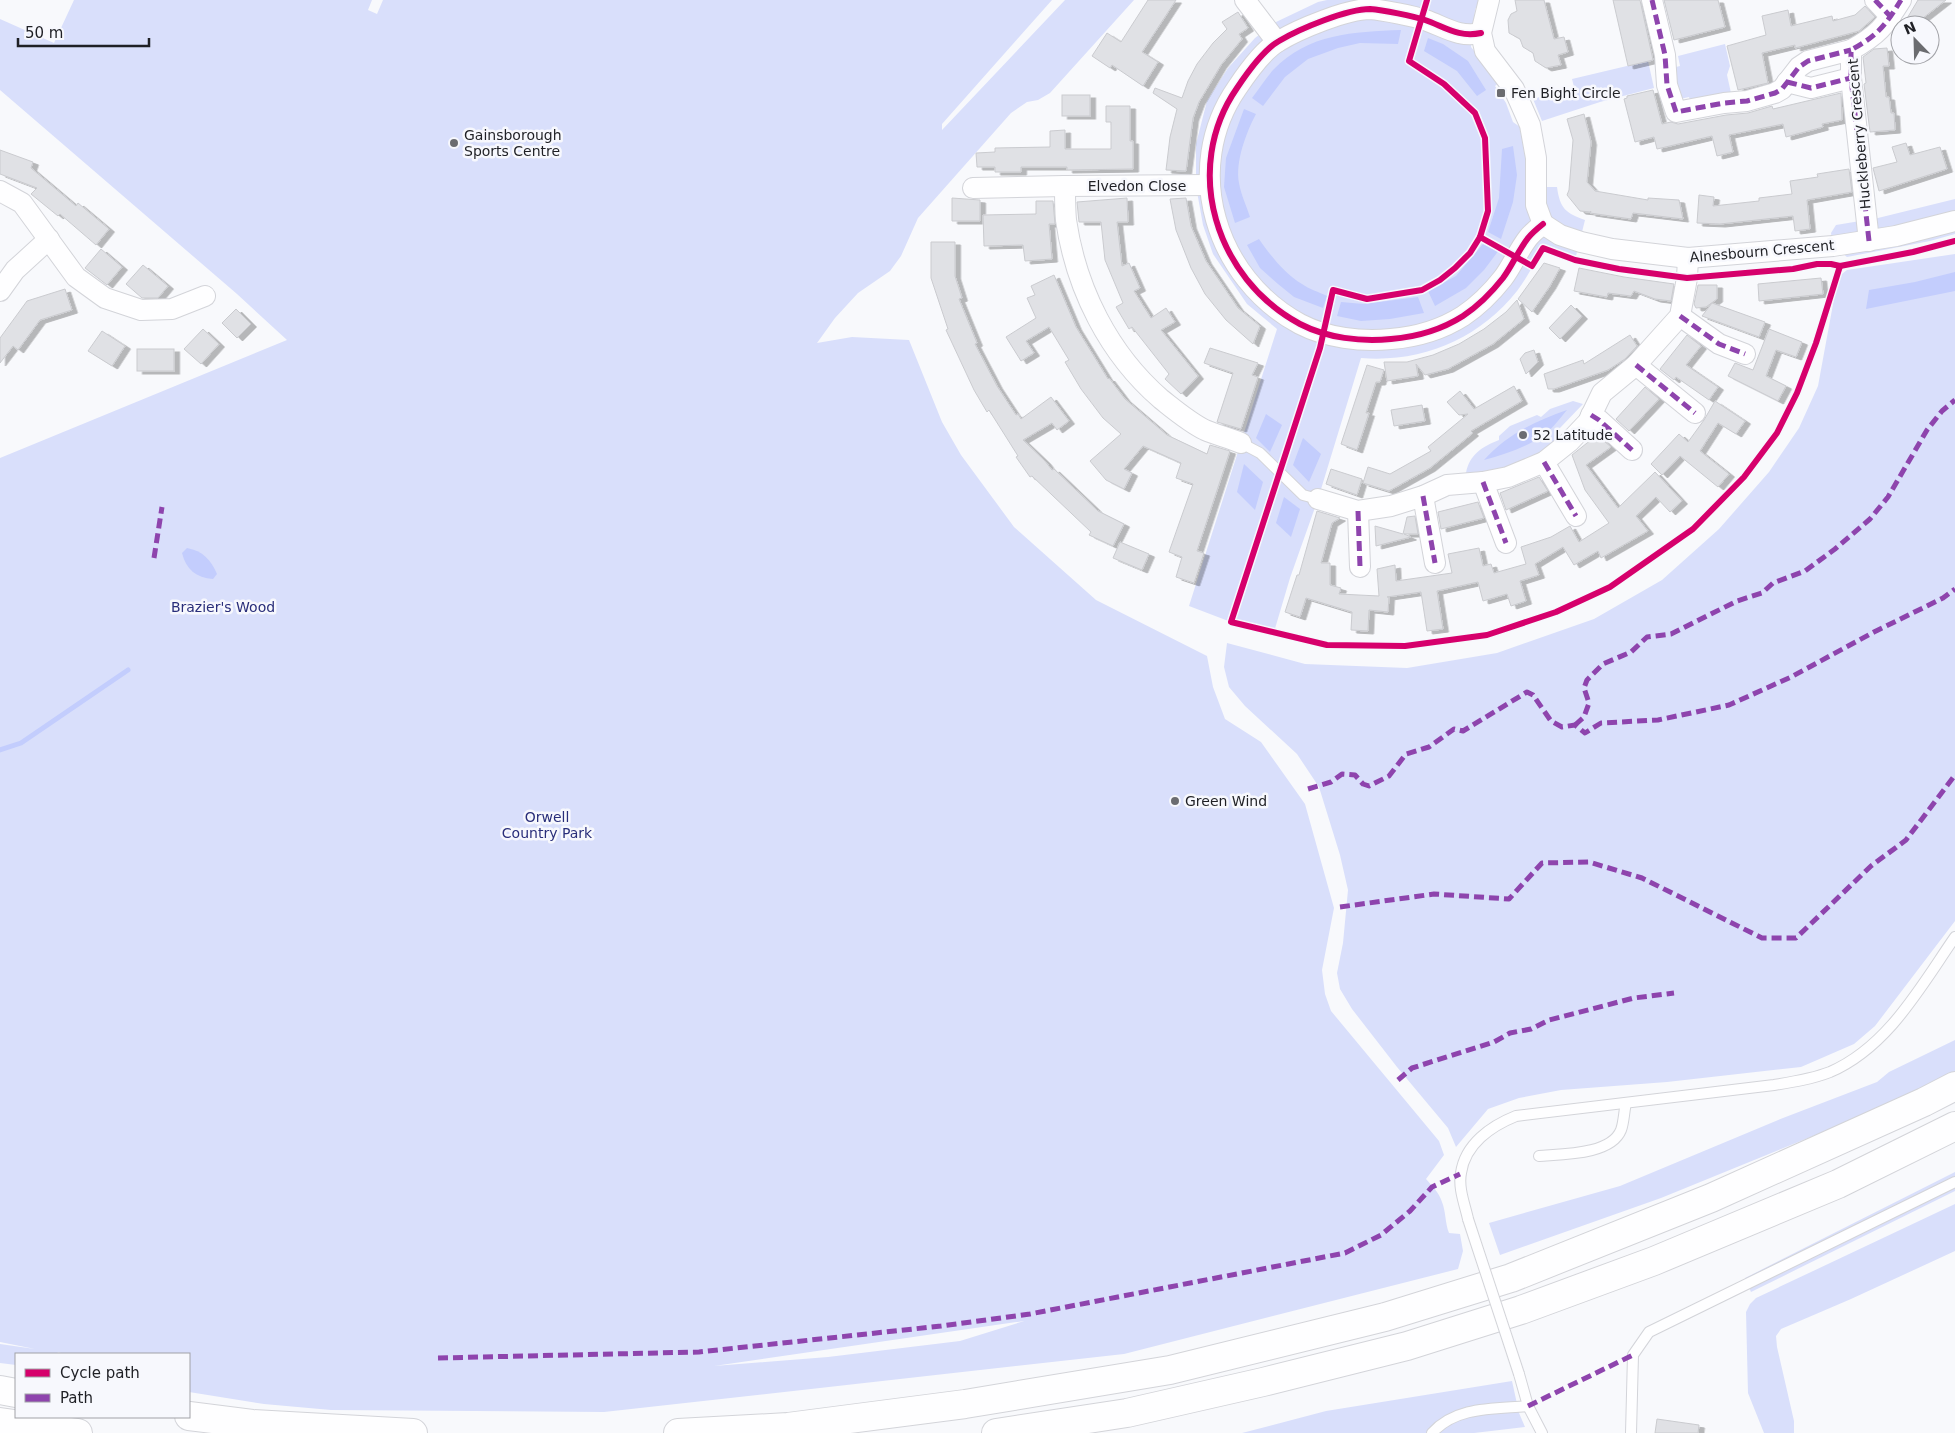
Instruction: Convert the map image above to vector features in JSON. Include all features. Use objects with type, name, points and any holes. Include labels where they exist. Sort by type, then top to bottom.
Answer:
[{"type":"highway","points":[[678,1433],[788,1427],[984,1401],[1170,1370],[1385,1317],[1511,1278],[1710,1198],[1924,1102],[1955,1086]]},
{"type":"highway","points":[[996,1433],[1127,1412],[1263,1382],[1407,1346],[1521,1310],[1654,1261],[1838,1184],[1955,1126]]},
{"type":"highway","points":[[0,1390],[15,1393]]},
{"type":"highway","points":[[1077,1433],[1127,1412]]},
{"type":"highway","points":[[190,1416],[252,1424],[413,1433]]},
{"type":"highway","points":[[0,1422],[78,1433]]},
{"type":"street","points":[[1245,0],[1277,42]]},
{"type":"street","points":[[1481,33],[1469,35],[1457,33],[1422,19],[1370,5],[1304,29],[1277,42],[1250,69],[1223,109],[1210,154],[1210,185],[1214,217],[1225,248],[1246,280],[1263,297],[1300,324],[1322,333],[1369,342],[1409,337],[1439,328],[1462,316],[1483,300],[1502,279],[1528,238],[1543,224],[1536,205],[1536,158],[1530,125],[1514,89],[1485,51],[1481,33],[1489,0]]},
{"type":"street","points":[[1652,0],[1665,55],[1668,85],[1676,112],[1746,101],[1775,94],[1782,89],[1799,67],[1808,61],[1851,50]]},
{"type":"street","name":"Huckleberry Crescent","points":[[1869,241],[1851,78],[1851,50],[1868,41],[1880,31],[1896,8],[1874,0]]},
{"type":"street","points":[[1787,82],[1811,88],[1851,78]]},
{"type":"street","name":"Elvedon Close","points":[[973,188],[1210,185]]},
{"type":"street","points":[[1065,186],[1066,220],[1076,264],[1095,313],[1115,348],[1148,387],[1178,413],[1204,429],[1241,443]]},
{"type":"street","points":[[0,191],[22,203],[76,277],[105,298],[141,310],[172,309],[206,296]]},
{"type":"street","name":"Alnesbourn Crescent","points":[[1543,224],[1560,234],[1581,242],[1612,249],[1688,258],[1815,248],[1869,241],[1955,221]]},
{"type":"street","points":[[0,291],[15,270],[49,239]]},
{"type":"street","points":[[1318,499],[1358,511],[1391,506],[1422,496],[1447,485],[1483,482],[1508,477],[1544,462],[1569,442],[1588,422],[1602,393],[1636,366],[1680,316],[1687,278],[1688,258]]},
{"type":"street","points":[[1680,316],[1719,344],[1745,354]]},
{"type":"street","points":[[1636,366],[1695,412]]},
{"type":"street","points":[[1591,415],[1632,450]]},
{"type":"street","points":[[1544,462],[1576,516]]},
{"type":"street","points":[[1483,482],[1506,543]]},
{"type":"street","points":[[1422,496],[1435,563]]},
{"type":"street","points":[[1358,511],[1360,567]]},
{"type":"lane","points":[[1241,443],[1260,453],[1303,495],[1318,499]]},
{"type":"lane","points":[[1542,1433],[1528,1406],[1468,1219],[1460,1174],[1463,1163],[1473,1146],[1485,1132],[1500,1122],[1516,1116],[1774,1085],[1802,1080],[1829,1072],[1851,1061],[1870,1046],[1897,1019],[1955,936]]},
{"type":"lane","points":[[1538,1156],[1603,1147],[1614,1139],[1621,1130],[1626,1103]]},
{"type":"lane","points":[[1631,1433],[1633,1356],[1649,1332],[1955,1182]]},
{"type":"lane","points":[[1432,1433],[1450,1417],[1469,1412],[1528,1406]]},
{"type":"green space","name":"Orwell Country Park","points":[[74,0],[372,0],[368,10],[377,14],[383,0],[1052,0],[942,124],[942,130],[1065,0],[1134,0],[1050,93],[1038,100],[1027,102],[1011,113],[918,218],[901,256],[890,271],[858,293],[835,318],[817,343],[852,337],[909,340],[942,422],[961,455],[1014,527],[1096,600],[1207,656],[1213,687],[1225,719],[1261,742],[1305,804],[1334,908],[1322,970],[1325,994],[1331,1011],[1439,1141],[1444,1155],[1426,1179],[1441,1198],[1449,1233],[1460,1234],[1463,1251],[1458,1269],[1124,1354],[604,1412],[331,1410],[264,1404],[190,1392],[190,1353],[15,1353],[15,1365],[0,1363],[0,1344],[35,1349],[0,1342],[0,458],[287,340],[237,294],[0,90],[0,19],[54,43]],"holes":[[[1024,1321],[960,1341],[828,1357],[714,1366]]]},
{"type":"green space","points":[[1327,0],[1479,0],[1475,10],[1471,47],[1500,82],[1495,86],[1506,103],[1513,122],[1520,127],[1530,164],[1529,187],[1557,187],[1560,200],[1565,209],[1585,220],[1575,260],[1543,248],[1517,291],[1502,308],[1467,335],[1427,352],[1384,359],[1361,358],[1318,499],[1290,578],[1274,632],[1231,622],[1189,606],[1277,329],[1247,304],[1213,254],[1203,225],[1196,186],[1196,144],[1207,101],[1228,68],[1255,38],[1276,22],[1318,2]]},
{"type":"green space","points":[[1725,44],[1730,66],[1727,75],[1731,93],[1691,103],[1689,97],[1680,99],[1672,68],[1680,66],[1678,56]]},
{"type":"green space","points":[[1648,61],[1654,88],[1600,102],[1542,121],[1533,99],[1574,87],[1572,79]]},
{"type":"green space","points":[[1955,199],[1955,234],[1930,241],[1847,257],[1833,246],[1831,233],[1836,225],[1878,218]]},
{"type":"green space","points":[[1955,254],[1955,921],[1875,1026],[1854,1044],[1801,1067],[1667,1082],[1561,1090],[1519,1098],[1488,1109],[1456,1147],[1448,1128],[1397,1067],[1352,1009],[1340,989],[1337,973],[1343,943],[1348,890],[1340,855],[1319,787],[1297,754],[1245,706],[1229,687],[1224,667],[1227,643],[1305,664],[1407,668],[1497,653],[1594,619],[1662,580],[1719,529],[1769,472],[1799,428],[1818,386],[1838,277],[1847,270]]},
{"type":"green space","points":[[1573,401],[1583,404],[1559,429],[1556,440],[1537,455],[1508,468],[1486,473],[1466,473],[1474,456],[1482,448],[1499,440],[1499,436],[1510,426],[1537,415],[1541,417],[1550,409]]},
{"type":"green space","points":[[1955,1040],[1955,1078],[1661,1198],[1500,1255],[1489,1223],[1620,1186],[1783,1118],[1877,1082],[1889,1072]]},
{"type":"green space","points":[[1955,1172],[1955,1191],[1751,1292],[1745,1278]]},
{"type":"green space","points":[[1955,1204],[1955,1251],[1781,1329],[1776,1336],[1777,1347],[1794,1421],[1794,1433],[1764,1433],[1748,1393],[1746,1312],[1750,1304],[1756,1298]]},
{"type":"green space","points":[[1512,1381],[1519,1413],[1525,1427],[1474,1433],[1242,1433],[1326,1411]]},
{"type":"water","points":[[1401,30],[1398,44],[1360,43],[1338,48],[1308,59],[1285,77],[1263,106],[1252,98],[1273,70],[1301,48],[1332,37],[1366,32]]},
{"type":"water","points":[[1428,38],[1443,44],[1468,61],[1486,90],[1477,96],[1457,71],[1424,51]]},
{"type":"water","points":[[1244,109],[1256,114],[1245,139],[1238,175],[1250,217],[1235,223],[1224,187],[1226,158]]},
{"type":"water","points":[[1513,146],[1517,175],[1513,202],[1501,239],[1488,232],[1499,198],[1502,149]]},
{"type":"water","points":[[1259,239],[1284,270],[1305,286],[1327,296],[1323,308],[1294,297],[1260,268],[1247,245]]},
{"type":"water","points":[[1483,244],[1499,250],[1484,270],[1466,288],[1435,306],[1428,291],[1456,276]]},
{"type":"water","points":[[1955,272],[1955,291],[1866,309],[1869,290],[1915,282]]},
{"type":"water","points":[[1418,297],[1424,313],[1390,319],[1361,321],[1337,316],[1341,302],[1364,304]]},
{"type":"water","points":[[1567,410],[1552,428],[1539,438],[1516,450],[1484,460],[1502,443],[1522,429]]},
{"type":"water","points":[[1266,414],[1282,425],[1270,452],[1256,438]]},
{"type":"water","points":[[1303,438],[1321,454],[1309,482],[1293,465]]},
{"type":"water","points":[[1244,464],[1263,482],[1255,510],[1237,492]]},
{"type":"water","points":[[1284,497],[1300,509],[1291,537],[1276,523]]},
{"type":"water","points":[[187,548],[198,551],[209,560],[217,574],[213,579],[197,575],[189,568],[182,553]]},
{"type":"building","points":[[1148,0],[1176,0],[1142,52],[1158,62],[1143,86],[1112,65],[1110,68],[1092,56],[1107,33],[1121,42]]},
{"type":"building","points":[[1515,0],[1544,0],[1554,39],[1564,37],[1568,52],[1558,55],[1561,65],[1546,68],[1535,61],[1533,53],[1523,47],[1520,39],[1509,33],[1508,20],[1511,14],[1517,11]]},
{"type":"building","points":[[1613,0],[1640,0],[1653,60],[1628,66]]},
{"type":"building","points":[[1664,0],[1718,0],[1725,27],[1674,40]]},
{"type":"building","points":[[1918,0],[1946,0],[1927,15],[1909,15]]},
{"type":"building","points":[[1865,6],[1875,17],[1859,31],[1795,48],[1795,45],[1762,53],[1768,83],[1738,90],[1727,46],[1766,35],[1762,16],[1788,10],[1791,26],[1832,16],[1833,21],[1855,15]]},
{"type":"building","points":[[1238,12],[1248,28],[1239,34],[1242,39],[1221,65],[1199,102],[1193,118],[1186,171],[1166,170],[1170,137],[1177,109],[1153,93],[1155,88],[1182,98],[1197,64],[1213,43],[1227,29],[1222,22]]},
{"type":"building","points":[[1887,48],[1889,66],[1883,66],[1886,97],[1889,97],[1891,113],[1894,113],[1895,130],[1870,132],[1864,84],[1866,83],[1863,57],[1874,49]]},
{"type":"building","points":[[1653,90],[1662,124],[1671,122],[1678,124],[1748,113],[1772,106],[1773,109],[1841,93],[1842,120],[1822,124],[1823,127],[1786,137],[1783,124],[1729,135],[1733,152],[1717,156],[1712,136],[1657,149],[1654,137],[1635,142],[1624,99],[1627,96]]},
{"type":"building","points":[[1062,95],[1090,95],[1090,116],[1062,116]]},
{"type":"building","points":[[1106,106],[1130,106],[1130,141],[1133,141],[1133,169],[1067,170],[1067,167],[1021,167],[1021,172],[995,172],[995,167],[977,167],[976,153],[995,152],[995,148],[1050,147],[1050,131],[1065,130],[1065,149],[1111,149],[1111,122],[1106,122]]},
{"type":"building","points":[[1584,114],[1591,142],[1587,182],[1595,191],[1648,200],[1648,198],[1679,200],[1683,219],[1633,213],[1631,219],[1590,213],[1591,211],[1580,211],[1567,195],[1573,140],[1567,119]]},
{"type":"building","points":[[1906,143],[1910,155],[1940,147],[1947,169],[1879,191],[1873,168],[1897,162],[1892,147]]},
{"type":"building","points":[[0,150],[33,162],[31,168],[76,206],[78,203],[109,229],[96,245],[60,214],[58,216],[31,194],[37,188],[0,174]]},
{"type":"building","points":[[1849,169],[1852,192],[1807,200],[1810,229],[1795,231],[1793,216],[1720,224],[1697,223],[1699,195],[1714,197],[1713,206],[1759,201],[1759,198],[1792,194],[1790,181],[1818,177],[1817,174]]},
{"type":"building","points":[[952,198],[980,200],[980,221],[952,221]]},
{"type":"building","points":[[1127,198],[1128,222],[1117,222],[1122,266],[1129,263],[1140,288],[1134,291],[1151,318],[1166,308],[1175,322],[1161,330],[1198,376],[1181,394],[1165,379],[1169,374],[1132,327],[1129,329],[1116,307],[1123,303],[1105,260],[1101,222],[1079,222],[1077,202]]},
{"type":"building","points":[[1186,198],[1191,226],[1206,261],[1238,308],[1260,326],[1253,344],[1226,320],[1205,294],[1191,268],[1176,230],[1170,199]]},
{"type":"building","points":[[1036,201],[1053,201],[1055,224],[1049,224],[1052,259],[1025,261],[1023,245],[984,246],[983,215],[1036,214]]},
{"type":"building","points":[[931,242],[955,242],[955,276],[962,298],[959,299],[977,343],[975,344],[997,386],[1016,415],[1018,414],[1021,419],[1051,397],[1069,421],[1057,430],[1052,423],[1023,440],[1052,470],[1054,469],[1098,511],[1124,524],[1113,546],[1089,535],[1091,532],[1032,476],[1030,477],[1016,457],[1018,456],[989,410],[987,412],[974,390],[946,330],[948,329],[931,278]]},
{"type":"building","points":[[101,249],[122,267],[107,285],[85,268]]},
{"type":"building","points":[[1544,263],[1560,268],[1532,312],[1518,299]]},
{"type":"building","points":[[143,265],[168,286],[158,298],[142,298],[126,284]]},
{"type":"building","points":[[1579,268],[1674,284],[1671,301],[1655,299],[1634,291],[1631,296],[1608,293],[1607,297],[1574,291]]},
{"type":"building","points":[[1054,275],[1076,327],[1108,379],[1125,399],[1167,435],[1207,454],[1210,445],[1230,451],[1197,551],[1204,553],[1194,583],[1176,577],[1182,557],[1169,552],[1193,484],[1176,478],[1181,463],[1143,446],[1124,469],[1132,473],[1124,489],[1106,480],[1090,461],[1121,434],[1103,418],[1081,389],[1065,362],[1069,360],[1049,327],[1026,341],[1034,353],[1021,361],[1006,337],[1036,318],[1027,298],[1035,295],[1031,286]]},
{"type":"building","points":[[1821,278],[1823,294],[1759,301],[1758,284]]},
{"type":"building","points":[[1698,285],[1717,285],[1717,299],[1706,307],[1696,308],[1694,304]]},
{"type":"building","points":[[65,289],[72,310],[40,320],[18,350],[13,346],[0,363],[0,338],[27,301]]},
{"type":"building","points":[[1517,300],[1524,319],[1493,344],[1448,369],[1425,375],[1416,364],[1418,376],[1387,381],[1384,362],[1407,362],[1433,355],[1459,344],[1484,329],[1506,312]]},
{"type":"building","points":[[1712,303],[1765,322],[1759,337],[1702,316]]},
{"type":"building","points":[[1571,305],[1582,316],[1560,339],[1549,328]]},
{"type":"building","points":[[236,309],[251,324],[237,338],[222,323]]},
{"type":"building","points":[[203,329],[219,344],[201,364],[184,349]]},
{"type":"building","points":[[1769,329],[1802,342],[1796,357],[1776,350],[1766,376],[1786,386],[1778,401],[1728,376],[1735,363],[1753,370]]},
{"type":"building","points":[[102,331],[125,346],[112,366],[88,351]]},
{"type":"building","points":[[1630,335],[1637,346],[1625,359],[1608,370],[1554,389],[1548,389],[1544,374],[1583,360],[1584,364]]},
{"type":"building","points":[[1687,335],[1701,346],[1686,365],[1718,387],[1709,400],[1676,377],[1674,380],[1660,369]]},
{"type":"building","points":[[1210,348],[1258,363],[1252,375],[1258,377],[1241,429],[1217,422],[1233,373],[1204,363]]},
{"type":"building","points":[[137,349],[174,349],[174,371],[137,371]]},
{"type":"building","points":[[1534,350],[1538,362],[1526,374],[1520,359],[1525,353]]},
{"type":"building","points":[[1367,365],[1384,370],[1380,382],[1376,382],[1366,413],[1369,413],[1357,450],[1341,444]]},
{"type":"building","points":[[1514,386],[1522,401],[1471,431],[1473,433],[1430,468],[1389,491],[1363,483],[1368,467],[1390,474],[1431,451],[1428,447],[1468,414],[1459,415],[1447,402],[1460,391],[1474,409]]},
{"type":"building","points":[[1645,387],[1659,399],[1629,431],[1616,419]]},
{"type":"building","points":[[1715,401],[1745,421],[1736,434],[1718,423],[1700,451],[1729,474],[1718,487],[1680,456],[1662,475],[1651,464],[1679,434],[1688,442]]},
{"type":"building","points":[[1422,405],[1425,421],[1394,426],[1391,410]]},
{"type":"building","points":[[1597,435],[1611,447],[1586,465],[1618,508],[1655,472],[1682,501],[1670,512],[1656,497],[1636,516],[1648,531],[1601,558],[1598,551],[1574,565],[1563,547],[1535,564],[1539,575],[1520,581],[1526,601],[1511,606],[1507,594],[1483,601],[1478,582],[1437,591],[1443,629],[1427,631],[1421,592],[1387,597],[1389,597],[1388,612],[1369,610],[1368,631],[1351,630],[1352,612],[1306,598],[1300,617],[1285,612],[1297,575],[1299,575],[1317,511],[1340,518],[1332,523],[1321,563],[1330,563],[1330,585],[1341,588],[1339,594],[1379,596],[1377,569],[1395,565],[1396,581],[1452,573],[1448,554],[1479,548],[1483,566],[1491,564],[1494,573],[1526,564],[1521,547],[1551,537],[1570,526],[1579,542],[1609,523],[1585,490],[1572,455]]},
{"type":"building","points":[[1331,469],[1362,479],[1357,495],[1326,484]]},
{"type":"building","points":[[1539,477],[1548,491],[1506,510],[1500,493]]},
{"type":"building","points":[[1478,502],[1484,518],[1441,529],[1438,512]]},
{"type":"building","points":[[1415,516],[1418,534],[1404,534],[1411,537],[1376,546],[1375,526],[1403,534],[1407,517]]},
{"type":"building","points":[[1120,542],[1149,554],[1142,570],[1113,558]]},
{"type":"building","points":[[1657,1419],[1699,1425],[1698,1433],[1655,1433]]},
{"type":"waterway","points":[[0,750],[21,743],[128,670]]},
{"type":"marked path","points":[[1652,0],[1665,55],[1667,85],[1676,112],[1724,103],[1747,101],[1775,93],[1782,89],[1799,67],[1808,61],[1851,50]]},
{"type":"marked path","points":[[1875,0],[1890,16]]},
{"type":"marked path","points":[[1869,241],[1851,78],[1851,50],[1868,40],[1880,29],[1901,0]]},
{"type":"marked path","points":[[1787,82],[1811,88],[1851,78]]},
{"type":"marked path","points":[[1680,316],[1719,344],[1745,354]]},
{"type":"marked path","points":[[1636,365],[1695,413]]},
{"type":"marked path","points":[[1575,725],[1584,717],[1589,703],[1584,688],[1587,680],[1603,664],[1631,652],[1647,637],[1671,634],[1737,601],[1762,593],[1773,583],[1805,571],[1835,549],[1870,519],[1888,497],[1927,430],[1942,411],[1955,400]]},
{"type":"marked path","points":[[1591,415],[1632,450]]},
{"type":"marked path","points":[[1544,462],[1576,516]]},
{"type":"marked path","points":[[1483,482],[1506,543]]},
{"type":"marked path","points":[[1423,496],[1435,563]]},
{"type":"marked path","points":[[154,558],[162,507]]},
{"type":"marked path","points":[[1358,511],[1360,567]]},
{"type":"marked path","points":[[1308,789],[1331,782],[1342,774],[1355,775],[1363,784],[1369,786],[1389,776],[1406,754],[1429,747],[1454,729],[1463,731],[1527,692],[1533,695],[1551,721],[1562,727],[1575,725],[1585,733],[1601,723],[1658,720],[1729,705],[1791,677],[1874,632],[1943,598],[1955,589]]},
{"type":"marked path","points":[[1340,907],[1434,894],[1509,899],[1542,863],[1589,862],[1642,878],[1762,938],[1796,938],[1871,866],[1906,840],[1955,775]]},
{"type":"marked path","points":[[1398,1080],[1412,1068],[1494,1042],[1510,1033],[1531,1029],[1549,1020],[1634,998],[1674,993]]},
{"type":"marked path","points":[[438,1358],[699,1352],[941,1326],[1030,1314],[1345,1253],[1381,1235],[1410,1211],[1432,1187],[1460,1174]]},
{"type":"marked path","points":[[1528,1406],[1633,1355]]},
{"type":"cycle path","points":[[1427,0],[1409,61],[1444,84],[1475,113],[1485,138],[1488,211],[1480,237],[1470,253],[1455,268],[1440,280],[1422,290],[1367,299],[1333,290],[1320,348],[1231,622],[1327,645],[1405,646],[1487,635],[1556,612],[1610,587],[1693,529],[1744,477],[1777,433],[1797,393],[1816,343],[1840,266]]},
{"type":"cycle path","points":[[1481,33],[1459,33],[1420,18],[1370,9],[1349,12],[1323,20],[1273,45],[1261,56],[1237,88],[1220,120],[1211,153],[1210,186],[1216,220],[1228,251],[1247,280],[1271,304],[1310,329],[1333,336],[1368,340],[1419,335],[1437,329],[1463,316],[1499,283],[1528,238],[1543,224]]},
{"type":"cycle path","points":[[1480,237],[1532,266],[1543,248],[1575,260],[1619,269],[1687,278],[1793,269],[1817,264],[1840,266],[1913,252],[1955,241]]},
{"type":"place","name":"Fen Bight Circle","points":[[1501,93]]},
{"type":"place","name":"Gainsborough Sports Centre","points":[[454,143]]},
{"type":"place","name":"52 Latitude","points":[[1523,435]]},
{"type":"place","name":"Green Wind","points":[[1175,801]]},
{"type":"park label","name":"Brazier's Wood","points":[[223,607]]}]
